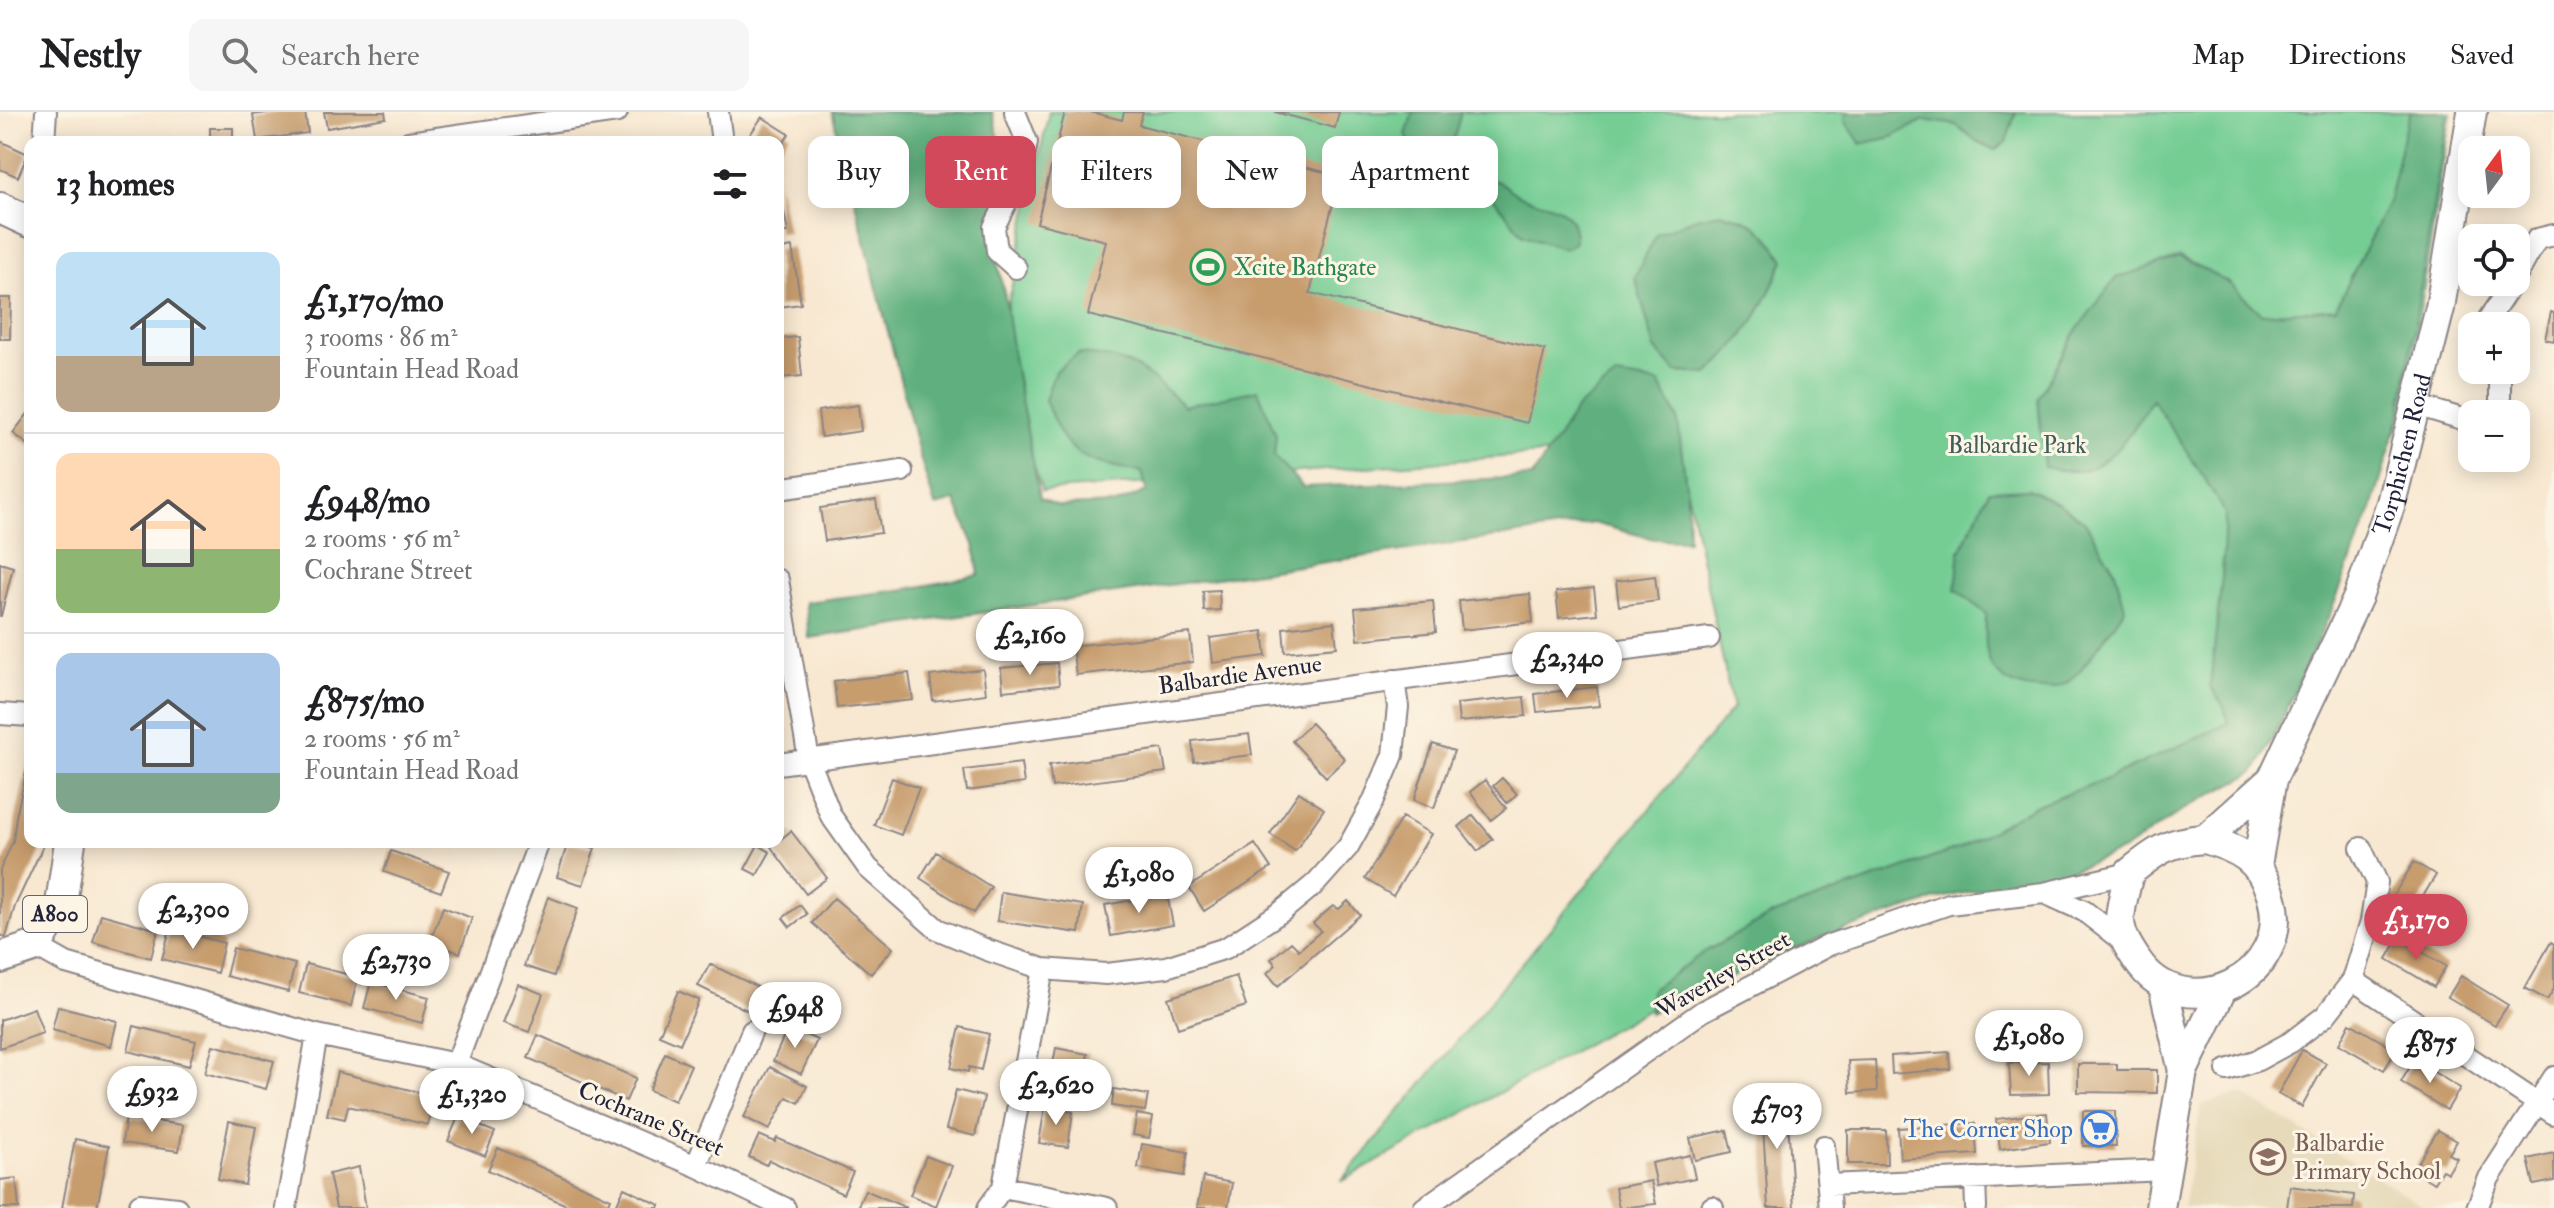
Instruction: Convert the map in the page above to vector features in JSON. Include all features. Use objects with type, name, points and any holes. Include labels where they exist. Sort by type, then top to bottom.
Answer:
[{"type":"main road","name":"Torphichen Road","points":[[2272,779],[2358,597],[2391,503],[2440,308],[2472,112]]},
{"type":"main road","points":[[0,208],[24,219]]},
{"type":"main road","points":[[2205,839],[2272,779]]},
{"type":"main road","points":[[2257,865],[2272,779]]},
{"type":"main road","points":[[2205,839],[2233,847],[2257,865],[2266,879],[2275,906],[2274,933],[2261,962],[2244,978],[2222,990],[2193,994],[2163,986],[2145,973],[2125,943],[2120,921],[2129,873],[2163,847],[2181,841],[2205,839]]},
{"type":"main road","name":"A800","points":[[0,958],[36,946],[61,904],[69,848]]},
{"type":"main road","points":[[2163,986],[2183,1071]]},
{"type":"main road","points":[[2160,1208],[2183,1071],[2222,990]]},
{"type":"street","points":[[44,136],[46,112]]},
{"type":"street","points":[[451,136],[617,112]]},
{"type":"street","points":[[718,112],[721,136]]},
{"type":"street","points":[[1015,112],[1027,142],[1021,173],[994,227],[997,251],[1016,268]]},
{"type":"street","points":[[2530,252],[2537,239],[2554,235]]},
{"type":"street","points":[[2416,405],[2458,418]]},
{"type":"street","points":[[784,488],[902,471]]},
{"type":"street","points":[[784,615],[809,760],[831,816],[868,868],[937,929],[1043,969],[1106,974],[1166,967],[1226,948],[1281,912],[1316,883],[1348,847],[1373,802],[1393,755],[1398,707],[1394,680]]},
{"type":"street","name":"Balbardie Avenue","points":[[784,763],[1709,638]]},
{"type":"street","points":[[0,714],[24,716]]},
{"type":"street","points":[[456,1064],[537,848]]},
{"type":"street","points":[[2227,1070],[2258,1060],[2291,1042],[2325,1016],[2353,980],[2371,921],[2377,882],[2361,848]]},
{"type":"street","name":"Waverley Street","points":[[1424,1208],[1703,1011],[1829,945],[1949,904],[2044,893],[2129,873]]},
{"type":"street","points":[[2044,893],[2084,911],[2125,943]]},
{"type":"street","name":"Cochrane Street","points":[[36,946],[66,963],[317,1035],[456,1064],[696,1166],[785,1208]]},
{"type":"street","points":[[988,1208],[1003,1187],[1043,969]]},
{"type":"street","points":[[2353,980],[2546,1108]]},
{"type":"street","points":[[696,1166],[752,1031]]},
{"type":"street","points":[[286,1208],[317,1035]]},
{"type":"street","points":[[2477,1208],[2489,1178],[2546,1108],[2554,1077]]},
{"type":"street","points":[[1824,1146],[1830,1208]]},
{"type":"street","points":[[1828,1185],[2166,1170]]},
{"type":"street","points":[[1975,1178],[1976,1208]]},
{"type":"street","points":[[1003,1187],[1107,1208]]},
{"type":"street","points":[[140,1204],[177,1208]]},
{"type":"shaded area","name":"Balbardie Primary School","points":[[2241,1093],[2426,1208],[2183,1208],[2201,1105]]},
{"type":"green space","points":[[832,112],[992,112],[998,136],[925,136],[925,208],[995,208],[991,234],[1040,498],[1058,506],[1116,504],[1147,491],[1142,472],[1104,464],[1079,454],[1061,435],[1053,420],[1045,400],[1055,371],[1078,354],[1113,358],[1137,368],[1184,406],[1258,390],[1276,435],[1274,456],[1303,487],[1532,477],[1577,408],[1617,376],[1659,383],[1677,416],[1687,493],[1688,540],[1654,539],[1593,523],[809,638],[805,602],[907,589],[979,575],[974,544],[955,501],[935,506],[856,208],[909,208],[909,136],[838,136]]},
{"type":"green space","name":"Balbardie Park","points":[[1049,112],[2451,112],[2404,416],[2245,734],[1783,933],[1341,1182],[1733,708],[1677,444],[1042,491],[998,350],[1028,208],[1036,208],[1036,173]]},
{"type":"green space","points":[[1413,112],[1461,112],[1454,136],[1406,135]]},
{"type":"green space","points":[[1846,112],[2016,112],[2006,142],[1995,150],[1956,125],[1924,120],[1892,137],[1861,144],[1845,121]]},
{"type":"green space","points":[[2411,112],[2448,112],[2401,412],[2374,502],[2332,609],[2255,772],[2187,807],[2124,850],[2072,870],[1936,899],[1825,936],[1650,1013],[1651,990],[1704,952],[1772,915],[1960,848],[2039,804],[2109,778],[2229,723],[2223,705],[2210,686],[2222,577],[2225,514],[2205,479],[2152,399],[2121,444],[2100,463],[2076,471],[2044,467],[2038,398],[2078,328],[2116,278],[2180,257],[2229,283],[2262,314],[2336,308],[2389,200]]},
{"type":"green space","points":[[1498,182],[1520,196],[1553,206],[1567,215],[1574,230],[1575,242],[1565,249],[1523,235],[1498,204]]},
{"type":"green space","points":[[1720,213],[1742,219],[1758,228],[1784,260],[1753,322],[1721,361],[1708,374],[1676,372],[1655,349],[1635,277],[1657,234],[1696,218]]},
{"type":"green space","points":[[2028,489],[2058,503],[2085,522],[2115,571],[2125,608],[2074,677],[2059,686],[2039,690],[2009,682],[1994,669],[1987,650],[1986,614],[1956,589],[1960,551],[1989,491]]},
{"type":"building","points":[[305,112],[308,133],[256,136],[253,115]]},
{"type":"building","points":[[324,112],[385,112],[386,118],[327,128]]},
{"type":"building","name":"Xcite Bathgate","points":[[1065,112],[1091,112],[1122,120],[1124,112],[1143,112],[1139,125],[1197,140],[1197,208],[1306,208],[1306,167],[1322,171],[1322,208],[1332,208],[1310,293],[1545,350],[1527,423],[1088,315],[1106,241],[1037,223],[1052,164],[1052,208],[1181,208],[1181,136],[1059,136]]},
{"type":"building","points":[[1275,112],[1339,112],[1335,128]]},
{"type":"building","points":[[762,117],[789,134],[784,142],[784,136],[749,136]]},
{"type":"building","points":[[210,128],[233,128],[233,136],[210,136]]},
{"type":"building","points":[[0,141],[24,152],[24,163],[18,177],[0,169]]},
{"type":"building","points":[[784,212],[788,232],[784,232]]},
{"type":"building","points":[[792,247],[801,304],[784,306],[784,249]]},
{"type":"building","points":[[0,298],[11,298],[10,339],[0,339]]},
{"type":"building","points":[[2551,312],[2554,313],[2554,341],[2545,339]]},
{"type":"building","points":[[798,337],[802,376],[784,378],[784,338]]},
{"type":"building","points":[[858,405],[861,431],[821,437],[818,411]]},
{"type":"building","points":[[24,419],[24,441],[13,433]]},
{"type":"building","points":[[876,500],[881,533],[825,541],[820,508]]},
{"type":"building","points":[[0,563],[13,567],[1,616],[0,616]]},
{"type":"building","points":[[1655,576],[1658,601],[1619,606],[1616,581]]},
{"type":"building","points":[[1594,588],[1597,614],[1559,618],[1556,592]]},
{"type":"building","points":[[1219,590],[1220,610],[1204,611],[1203,591]]},
{"type":"building","points":[[1530,594],[1533,622],[1462,630],[1459,601]]},
{"type":"building","points":[[1433,601],[1436,632],[1358,640],[1355,608]]},
{"type":"building","points":[[1334,622],[1337,647],[1285,652],[1283,628]]},
{"type":"building","points":[[1263,631],[1266,656],[1213,663],[1210,638]]},
{"type":"building","points":[[1190,633],[1193,662],[1076,675],[1072,646]]},
{"type":"building","points":[[1057,663],[1059,685],[1003,691],[1001,668]]},
{"type":"building","points":[[983,669],[986,694],[933,701],[930,676]]},
{"type":"building","points":[[909,673],[913,700],[837,708],[834,681]]},
{"type":"building","points":[[1597,687],[1599,706],[1537,712],[1535,694]]},
{"type":"building","points":[[1524,697],[1526,716],[1459,722],[1457,704]]},
{"type":"building","points":[[1311,723],[1345,759],[1326,777],[1292,741]]},
{"type":"building","points":[[1249,734],[1252,755],[1194,762],[1192,741]]},
{"type":"building","points":[[1433,744],[1454,751],[1434,808],[1414,800]]},
{"type":"building","points":[[1162,749],[1166,772],[1052,787],[1049,765]]},
{"type":"building","points":[[1021,763],[1024,783],[967,791],[964,770]]},
{"type":"building","points":[[892,778],[919,788],[901,835],[874,825]]},
{"type":"building","points":[[1502,778],[1517,794],[1507,803],[1493,786]]},
{"type":"building","points":[[1485,780],[1506,808],[1491,820],[1470,792]]},
{"type":"building","points":[[24,781],[24,848],[42,848],[15,906],[6,937],[0,935],[0,870],[13,841]]},
{"type":"building","points":[[1299,792],[1324,809],[1295,851],[1270,834]]},
{"type":"building","points":[[1473,815],[1493,839],[1478,851],[1459,827]]},
{"type":"building","points":[[1402,817],[1431,834],[1393,896],[1365,879]]},
{"type":"building","points":[[791,831],[827,878],[806,894],[772,848],[784,848],[784,837]]},
{"type":"building","points":[[1255,844],[1271,868],[1204,911],[1189,887]]},
{"type":"building","points":[[566,848],[595,848],[583,885],[557,877]]},
{"type":"building","points":[[756,848],[770,852],[757,875],[745,869]]},
{"type":"building","points":[[391,851],[449,871],[441,892],[384,872]]},
{"type":"building","points":[[936,852],[991,887],[974,913],[920,878]]},
{"type":"building","points":[[2414,862],[2436,875],[2409,919],[2387,906]]},
{"type":"building","points":[[1001,892],[1083,905],[1079,933],[997,921]]},
{"type":"building","points":[[1167,894],[1173,925],[1111,936],[1105,905]]},
{"type":"building","points":[[548,897],[578,908],[554,976],[524,966]]},
{"type":"building","points":[[834,898],[893,948],[871,974],[812,923]]},
{"type":"building","points":[[1348,901],[1360,915],[1278,986],[1267,973],[1276,965],[1271,959],[1291,942],[1299,950],[1321,931],[1313,923],[1333,906],[1339,909]]},
{"type":"building","points":[[800,905],[807,914],[790,927],[783,918]]},
{"type":"building","points":[[443,907],[472,918],[460,953],[430,942]]},
{"type":"building","points":[[101,914],[158,930],[151,958],[93,942]]},
{"type":"building","points":[[170,929],[224,943],[217,973],[162,959]]},
{"type":"building","points":[[2399,938],[2446,966],[2434,987],[2387,959]]},
{"type":"building","points":[[2551,942],[2554,944],[2554,989],[2547,1000],[2525,988]]},
{"type":"building","points":[[233,948],[295,964],[288,992],[226,976]]},
{"type":"building","points":[[306,964],[358,977],[351,1006],[299,993]]},
{"type":"building","points":[[710,964],[788,1002],[777,1025],[698,986]]},
{"type":"building","points":[[1236,976],[1246,1006],[1178,1028],[1168,998]]},
{"type":"building","points":[[2461,976],[2508,1005],[2495,1025],[2448,997]]},
{"type":"building","points":[[371,982],[429,997],[422,1023],[364,1008]]},
{"type":"building","points":[[518,984],[543,994],[529,1032],[503,1023]]},
{"type":"building","points":[[678,991],[699,1000],[680,1044],[659,1035]]},
{"type":"building","points":[[58,1006],[117,1021],[111,1046],[52,1030]]},
{"type":"building","points":[[34,1008],[43,1033],[0,1048],[0,1020]]},
{"type":"building","points":[[2350,1023],[2396,1050],[2384,1070],[2339,1044]]},
{"type":"building","points":[[134,1026],[196,1041],[189,1066],[128,1051]]},
{"type":"building","points":[[788,1027],[817,1040],[801,1074],[773,1061]]},
{"type":"building","points":[[960,1027],[989,1034],[981,1070],[969,1067],[968,1072],[951,1068]]},
{"type":"building","points":[[538,1035],[636,1078],[626,1101],[528,1058]]},
{"type":"building","points":[[213,1045],[274,1061],[266,1089],[205,1073]]},
{"type":"building","points":[[1056,1048],[1088,1054],[1081,1091],[1049,1085]]},
{"type":"building","points":[[2302,1050],[2326,1063],[2302,1107],[2278,1094]]},
{"type":"building","points":[[1949,1052],[1950,1069],[1892,1074],[1891,1056]]},
{"type":"building","points":[[665,1053],[691,1065],[675,1101],[649,1090]]},
{"type":"building","points":[[1875,1060],[1877,1091],[1850,1093],[1848,1061]]},
{"type":"building","points":[[2414,1060],[2460,1088],[2447,1110],[2401,1082]]},
{"type":"building","points":[[2048,1062],[2049,1094],[2011,1095],[2009,1063]]},
{"type":"building","points":[[2078,1064],[2117,1064],[2117,1070],[2157,1070],[2157,1093],[2078,1092]]},
{"type":"building","points":[[770,1067],[807,1086],[799,1103],[787,1097],[769,1130],[744,1117]]},
{"type":"building","points":[[337,1072],[435,1096],[428,1125],[348,1106],[345,1119],[327,1115]]},
{"type":"building","points":[[1114,1089],[1148,1095],[1145,1111],[1112,1106]]},
{"type":"building","points":[[956,1090],[984,1097],[975,1136],[946,1129]]},
{"type":"building","points":[[1786,1092],[1794,1208],[1768,1208],[1761,1094]]},
{"type":"building","points":[[1045,1107],[1073,1112],[1068,1147],[1039,1143]]},
{"type":"building","name":"The Corner Shop","points":[[2083,1111],[2115,1111],[2116,1146],[2083,1146]]},
{"type":"building","points":[[2047,1113],[2050,1142],[2000,1149],[1996,1119]]},
{"type":"building","points":[[1137,1114],[1153,1117],[1149,1138],[1133,1135]]},
{"type":"building","points":[[126,1117],[183,1125],[179,1151],[122,1143]]},
{"type":"building","points":[[458,1117],[495,1132],[485,1156],[448,1141]]},
{"type":"building","points":[[229,1121],[256,1127],[245,1185],[218,1179]]},
{"type":"building","points":[[1975,1123],[1977,1154],[1900,1159],[1898,1128]]},
{"type":"building","points":[[1727,1130],[1732,1152],[1695,1160],[1690,1138]]},
{"type":"building","points":[[1848,1130],[1886,1130],[1887,1164],[1848,1164]]},
{"type":"building","points":[[2438,1130],[2457,1141],[2449,1154],[2457,1158],[2448,1173],[2442,1170],[2434,1183],[2413,1171]]},
{"type":"building","points":[[759,1135],[775,1142],[777,1138],[853,1172],[843,1194],[769,1160],[766,1165],[749,1157]]},
{"type":"building","points":[[75,1139],[109,1146],[97,1208],[62,1208]]},
{"type":"building","points":[[1142,1144],[1188,1152],[1184,1176],[1138,1168]]},
{"type":"building","points":[[498,1148],[611,1199],[607,1208],[573,1208],[488,1170]]},
{"type":"building","points":[[2554,1153],[2554,1181],[2534,1185],[2528,1159]]},
{"type":"building","points":[[1690,1155],[1695,1178],[1657,1186],[1652,1163]]},
{"type":"building","points":[[926,1156],[952,1166],[936,1206],[910,1195]]},
{"type":"building","points":[[359,1167],[366,1208],[336,1208],[329,1174]]},
{"type":"building","points":[[1203,1177],[1232,1183],[1228,1208],[1197,1208]]},
{"type":"building","points":[[16,1178],[19,1208],[0,1208],[0,1180]]},
{"type":"building","points":[[1651,1181],[1656,1204],[1619,1208],[1615,1188]]},
{"type":"building","points":[[2290,1186],[2354,1195],[2353,1208],[2287,1208]]},
{"type":"building","points":[[624,1188],[660,1205],[659,1208],[615,1208]]},
{"type":"building","points":[[865,1190],[907,1208],[857,1208]]},
{"type":"place","name":"Xcite Bathgate","points":[[1208,267]]},
{"type":"place","name":"The Corner Shop","points":[[2099,1129]]},
{"type":"place","name":"Balbardie Primary School","points":[[2268,1157]]}]
